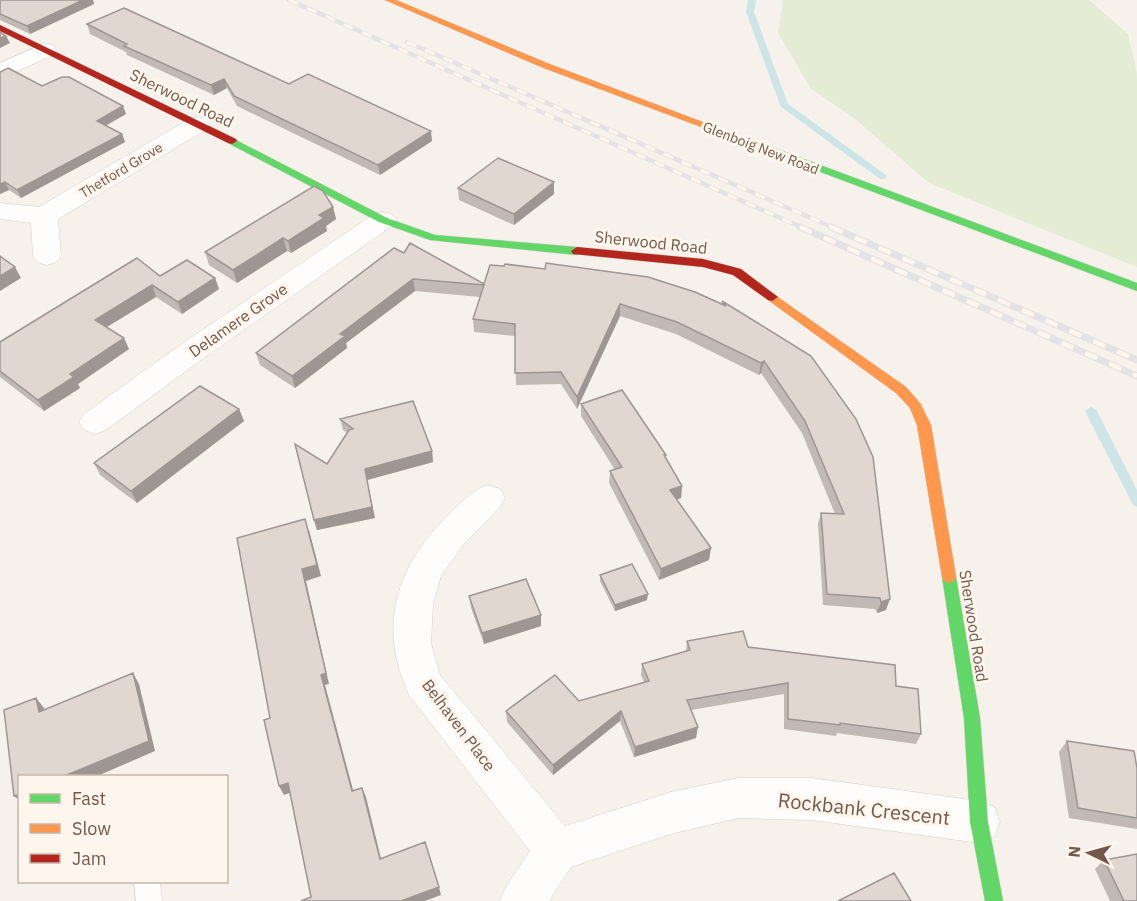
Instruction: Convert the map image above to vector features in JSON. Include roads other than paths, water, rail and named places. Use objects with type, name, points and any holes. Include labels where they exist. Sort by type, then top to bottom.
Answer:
[{"type":"street","name":"Glenboig New Road","points":[[389,0],[566,74],[1137,287]]},
{"type":"street","name":"Sherwood Road","points":[[0,28],[198,124],[383,220],[434,238],[703,263],[737,272],[901,390],[915,406],[924,425],[972,718],[979,822]]},
{"type":"street","points":[[0,72],[45,50]]},
{"type":"street","name":"Thetford Grove","points":[[44,216],[198,124]]},
{"type":"street","points":[[0,211],[44,216],[47,256]]},
{"type":"street","name":"Delamere Grove","points":[[95,422],[194,350],[383,220]]},
{"type":"street","name":"Belhaven Place","points":[[488,498],[451,535],[424,570],[414,604],[412,643],[423,683],[557,850]]},
{"type":"street","name":"Rockbank Crescent","points":[[557,850],[671,813],[738,798],[812,799],[979,822]]},
{"type":"street","points":[[979,822],[994,901]]},
{"type":"street","points":[[523,901],[557,850]]},
{"type":"lane","points":[[147,883],[149,901]]},
{"type":"waterway","points":[[752,0],[750,12],[784,105],[883,177]]},
{"type":"waterway","points":[[1091,411],[1137,502]]},
{"type":"railway","points":[[289,0],[803,228]]},
{"type":"railway","points":[[407,42],[834,228]]},
{"type":"railway","points":[[800,227],[1137,376]]},
{"type":"railway","points":[[831,227],[1137,360]]}]
